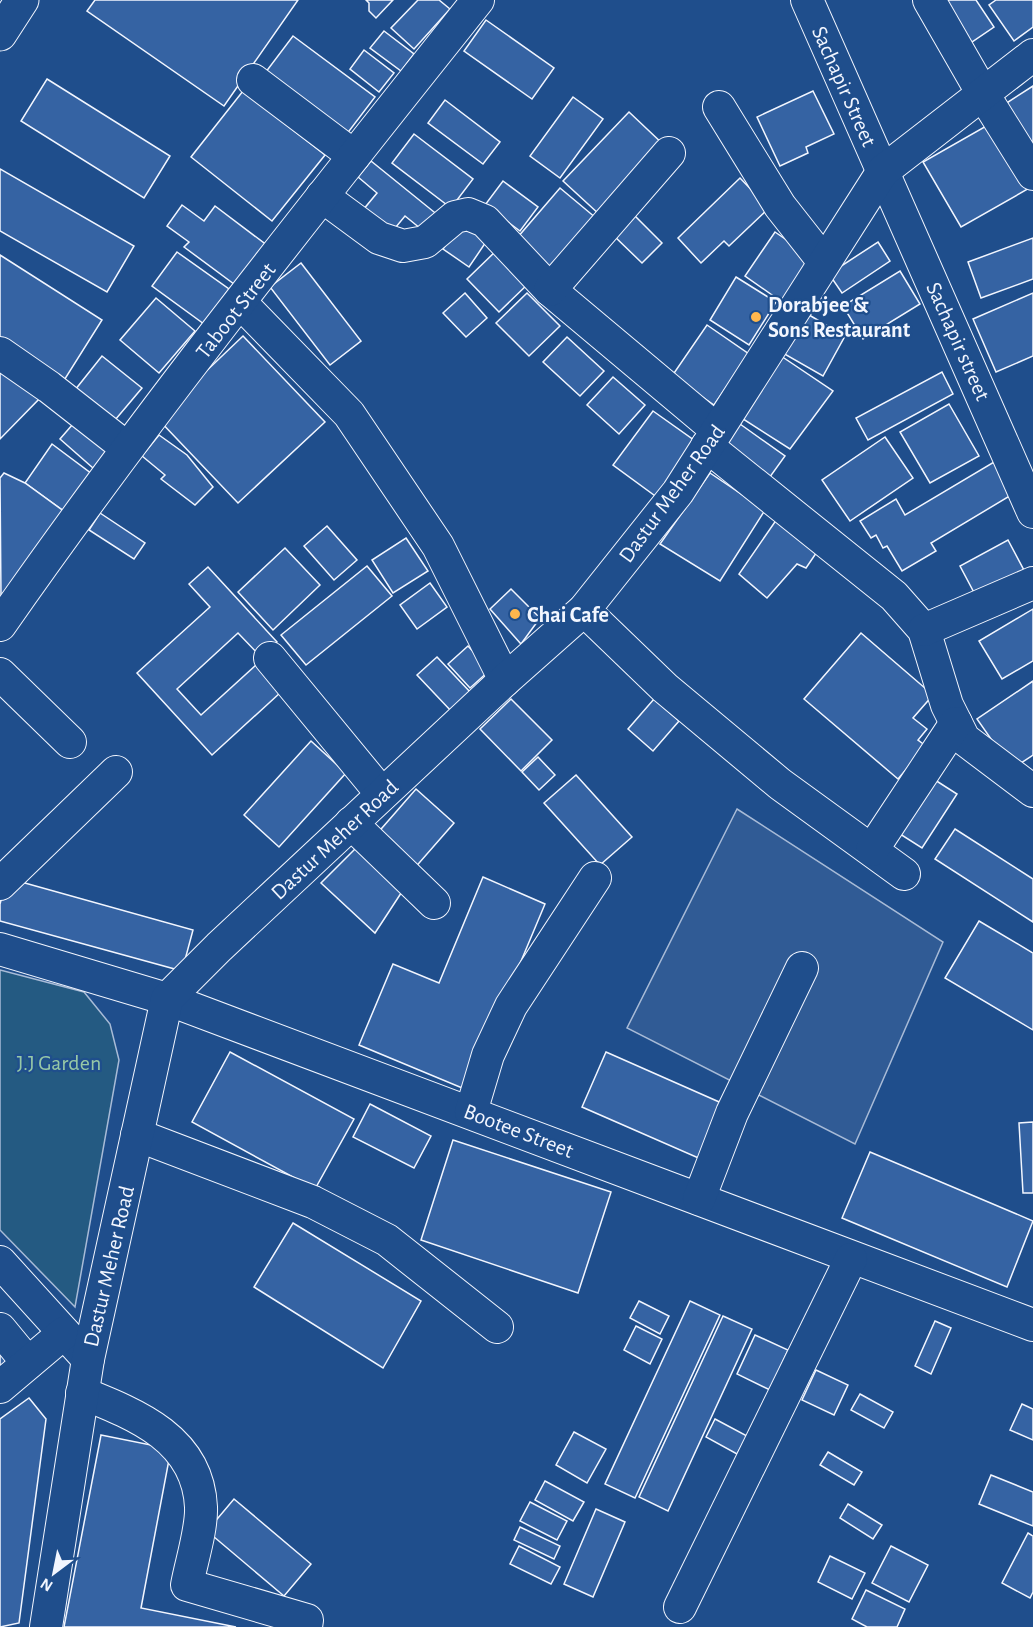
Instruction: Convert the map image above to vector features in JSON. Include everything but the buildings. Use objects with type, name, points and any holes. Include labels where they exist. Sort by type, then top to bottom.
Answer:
[{"type":"main road","points":[[0,34],[22,0]]},
{"type":"street","name":"Taboot Street","points":[[2,620],[127,448],[322,196],[478,0]]},
{"type":"street","name":"Sachapir Street","points":[[807,0],[883,171]]},
{"type":"street","points":[[930,0],[982,94],[1033,174]]},
{"type":"street","name":"Dastur Meher Road","points":[[46,1627],[88,1359],[167,999],[382,794],[505,680],[585,610],[678,492],[883,171],[1033,55]]},
{"type":"street","points":[[253,80],[354,156]]},
{"type":"street","points":[[719,107],[780,206],[824,262]]},
{"type":"street","points":[[550,290],[669,153]]},
{"type":"street","name":"Sachapir street","points":[[883,171],[1033,512]]},
{"type":"street","points":[[322,196],[379,238],[403,246],[425,242],[455,217],[468,214],[485,221],[550,290],[712,438],[894,596],[924,630],[947,705],[964,739],[1033,791]]},
{"type":"street","points":[[241,303],[349,414],[438,546],[505,680]]},
{"type":"street","points":[[0,353],[50,387],[127,448]]},
{"type":"street","points":[[924,630],[1033,583]]},
{"type":"street","points":[[585,610],[665,688],[780,784],[904,874]]},
{"type":"street","points":[[270,658],[382,794]]},
{"type":"street","points":[[0,675],[70,742]]},
{"type":"street","points":[[872,850],[956,723]]},
{"type":"street","points":[[0,884],[116,772]]},
{"type":"street","points":[[351,823],[434,903]]},
{"type":"street","points":[[471,1112],[489,1055],[511,1006],[595,878]]},
{"type":"street","name":"Bootee Street","points":[[0,949],[167,999],[1033,1325]]},
{"type":"street","points":[[699,1199],[732,1113],[802,968]]},
{"type":"street","points":[[137,1134],[313,1202],[387,1240],[497,1327]]},
{"type":"street","points":[[680,1607],[851,1258]]},
{"type":"street","points":[[0,1262],[88,1359]]},
{"type":"street","points":[[0,1329],[28,1363]]},
{"type":"street","points":[[0,1387],[64,1333]]},
{"type":"street","points":[[82,1393],[124,1410],[162,1431],[178,1448],[196,1480],[201,1509],[187,1585],[307,1620],[306,1627]]},
{"type":"green space","name":"J.J Garden","points":[[0,970],[84,992],[110,1024],[119,1060],[75,1307],[0,1230]]},
{"type":"shaded area","points":[[737,809],[943,942],[855,1144],[627,1028]]},
{"type":"place","name":"Dorabjee & Sons Restaurant","points":[[756,317]]},
{"type":"place","name":"Chai Cafe","points":[[515,614]]}]
